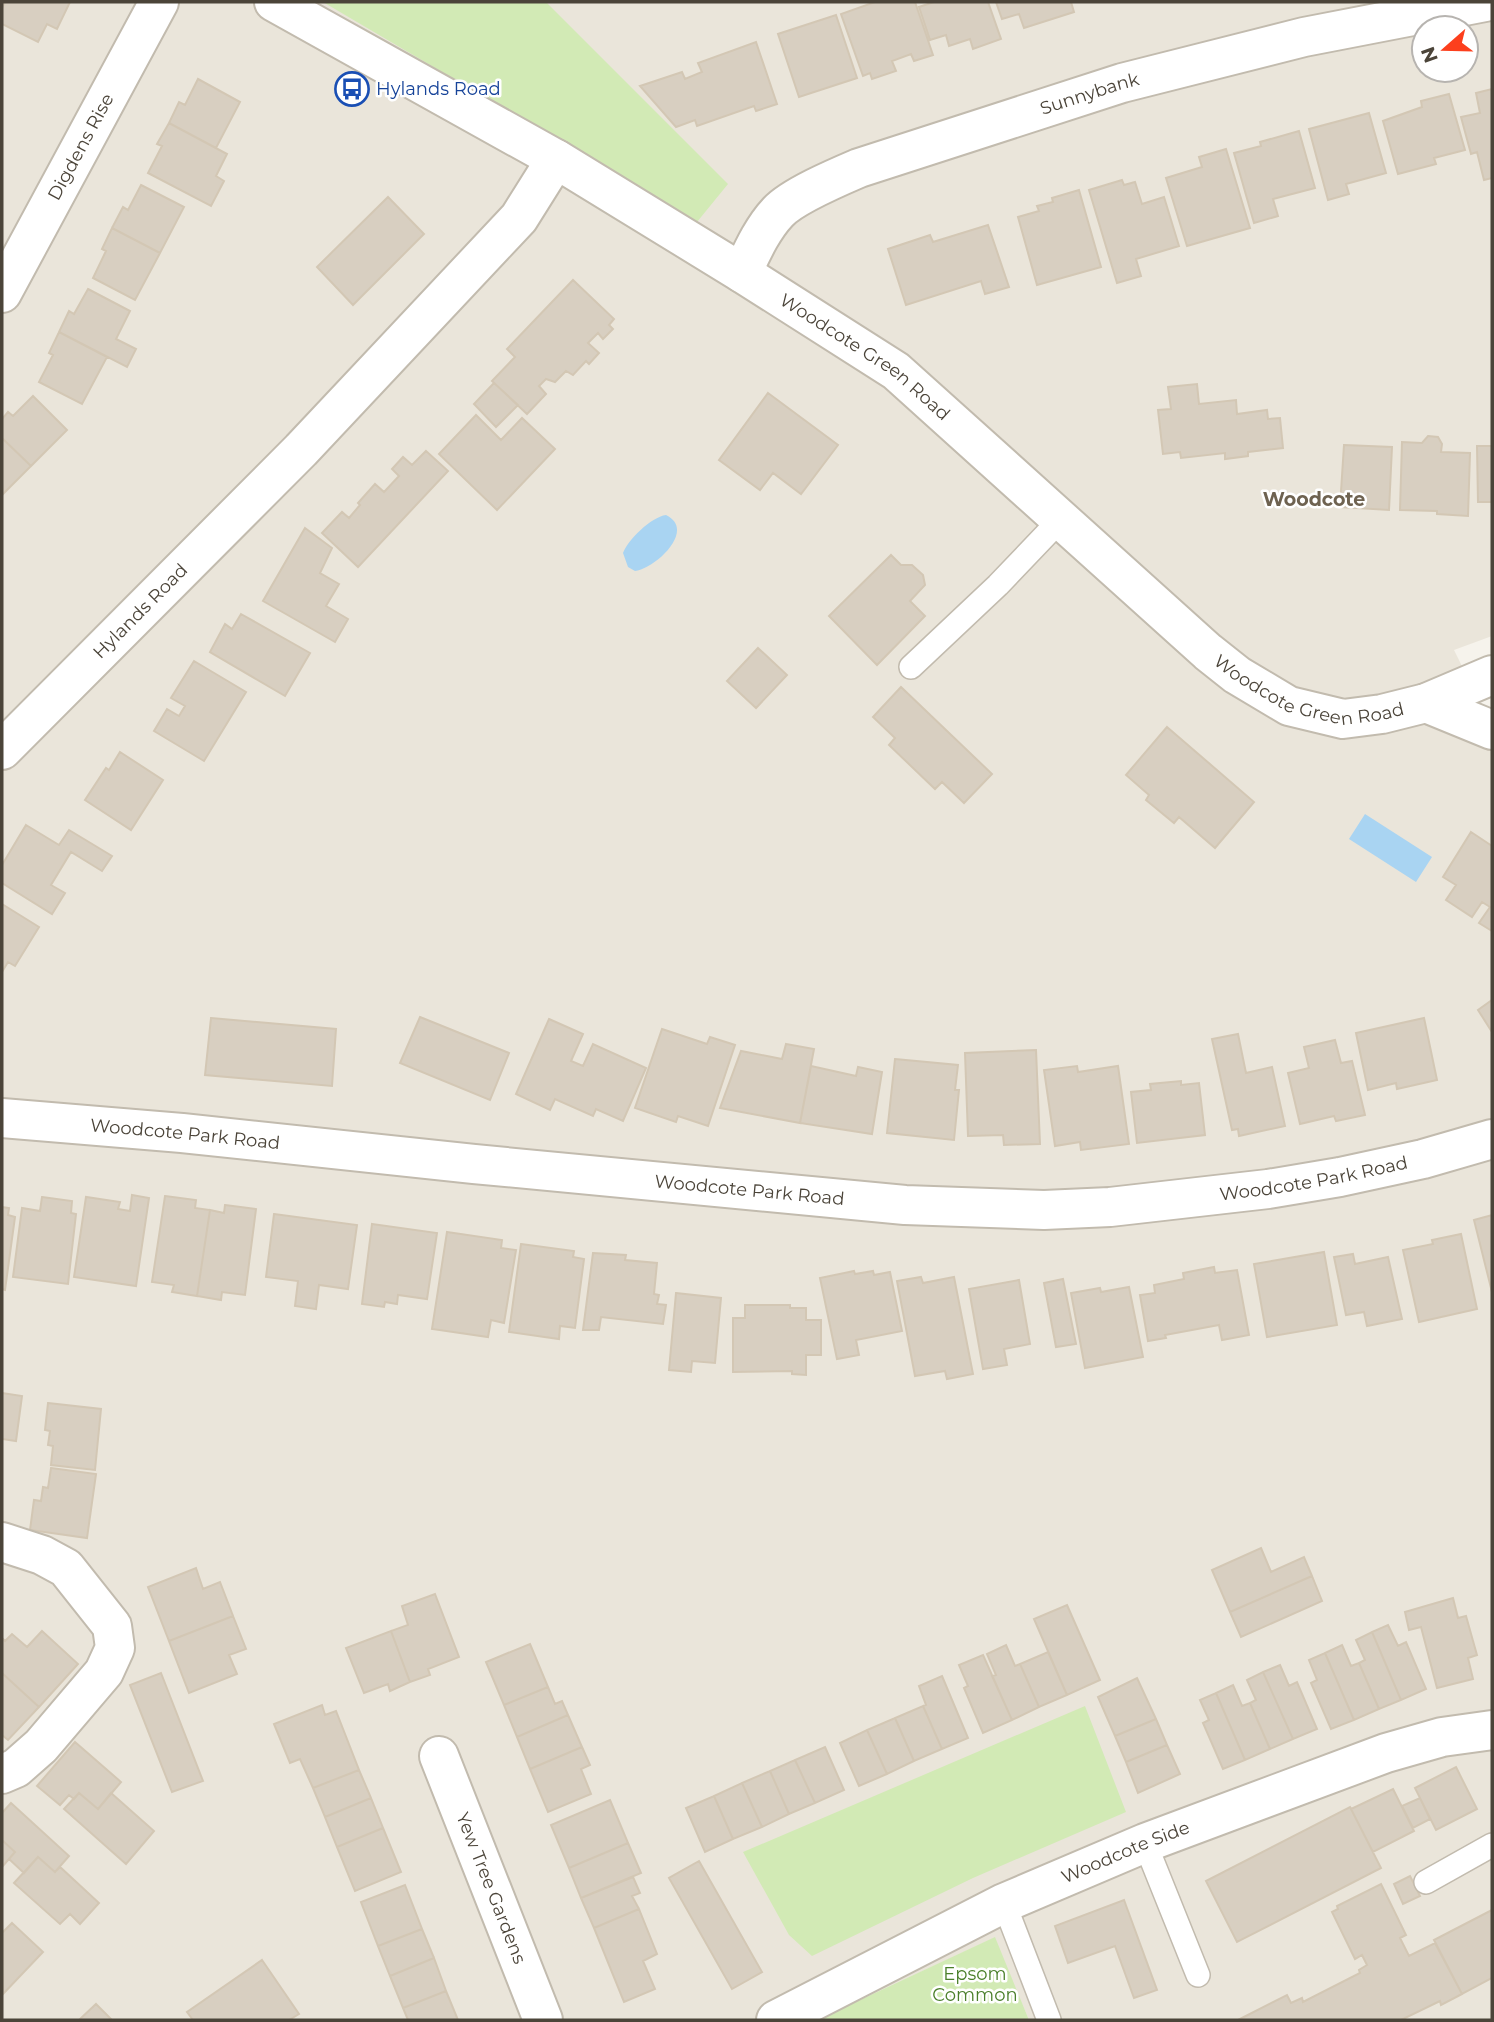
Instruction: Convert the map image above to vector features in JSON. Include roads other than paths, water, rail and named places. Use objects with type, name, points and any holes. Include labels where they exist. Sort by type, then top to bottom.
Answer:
[{"type":"street","name":"Digdens Rise","points":[[2,293],[159,2]]},
{"type":"street","name":"Woodcote Green Road","points":[[274,2],[556,159],[896,371],[1208,652],[1237,675],[1289,706],[1343,719],[1382,714],[1426,703],[1492,675]]},
{"type":"street","name":"Sunnybank","points":[[742,273],[757,243],[779,211],[825,183],[859,168],[1122,83],[1304,37],[1485,2]]},
{"type":"street","name":"Hylands Road","points":[[2,750],[301,450],[510,228],[556,159]]},
{"type":"street","points":[[1426,703],[1492,730]]},
{"type":"street","name":"Woodcote Park Road","points":[[2,1118],[892,1204],[1044,1210],[1110,1207],[1268,1189],[1423,1159],[1492,1139]]},
{"type":"street","points":[[2,1542],[42,1555],[66,1568],[112,1626],[115,1648],[104,1672],[41,1746],[16,1768],[2,1774]]},
{"type":"street","name":"Woodcote Side","points":[[776,2020],[1004,1903],[1144,1843],[1386,1753],[1442,1737],[1492,1730]]},
{"type":"street","name":"Yew Tree Gardens","points":[[439,1756],[543,2020]]},
{"type":"lane","points":[[912,667],[998,586],[1061,519]]},
{"type":"lane","points":[[1144,1843],[1198,1975]]},
{"type":"lane","points":[[1426,1882],[1492,1845]]},
{"type":"lane","points":[[1004,1903],[1049,2020]]},
{"type":"water","points":[[666,515],[674,522],[677,530],[670,548],[653,564],[643,569],[635,571],[628,567],[623,553],[630,542],[647,524]]},
{"type":"water","points":[[1365,814],[1432,857],[1416,882],[1349,839]]},
{"type":"place","name":"Hylands Road","points":[[352,89]]},
{"type":"district","name":"Woodcote","points":[[1314,499]]},
{"type":"park label","name":"Epsom Common","points":[[975,1984]]}]
